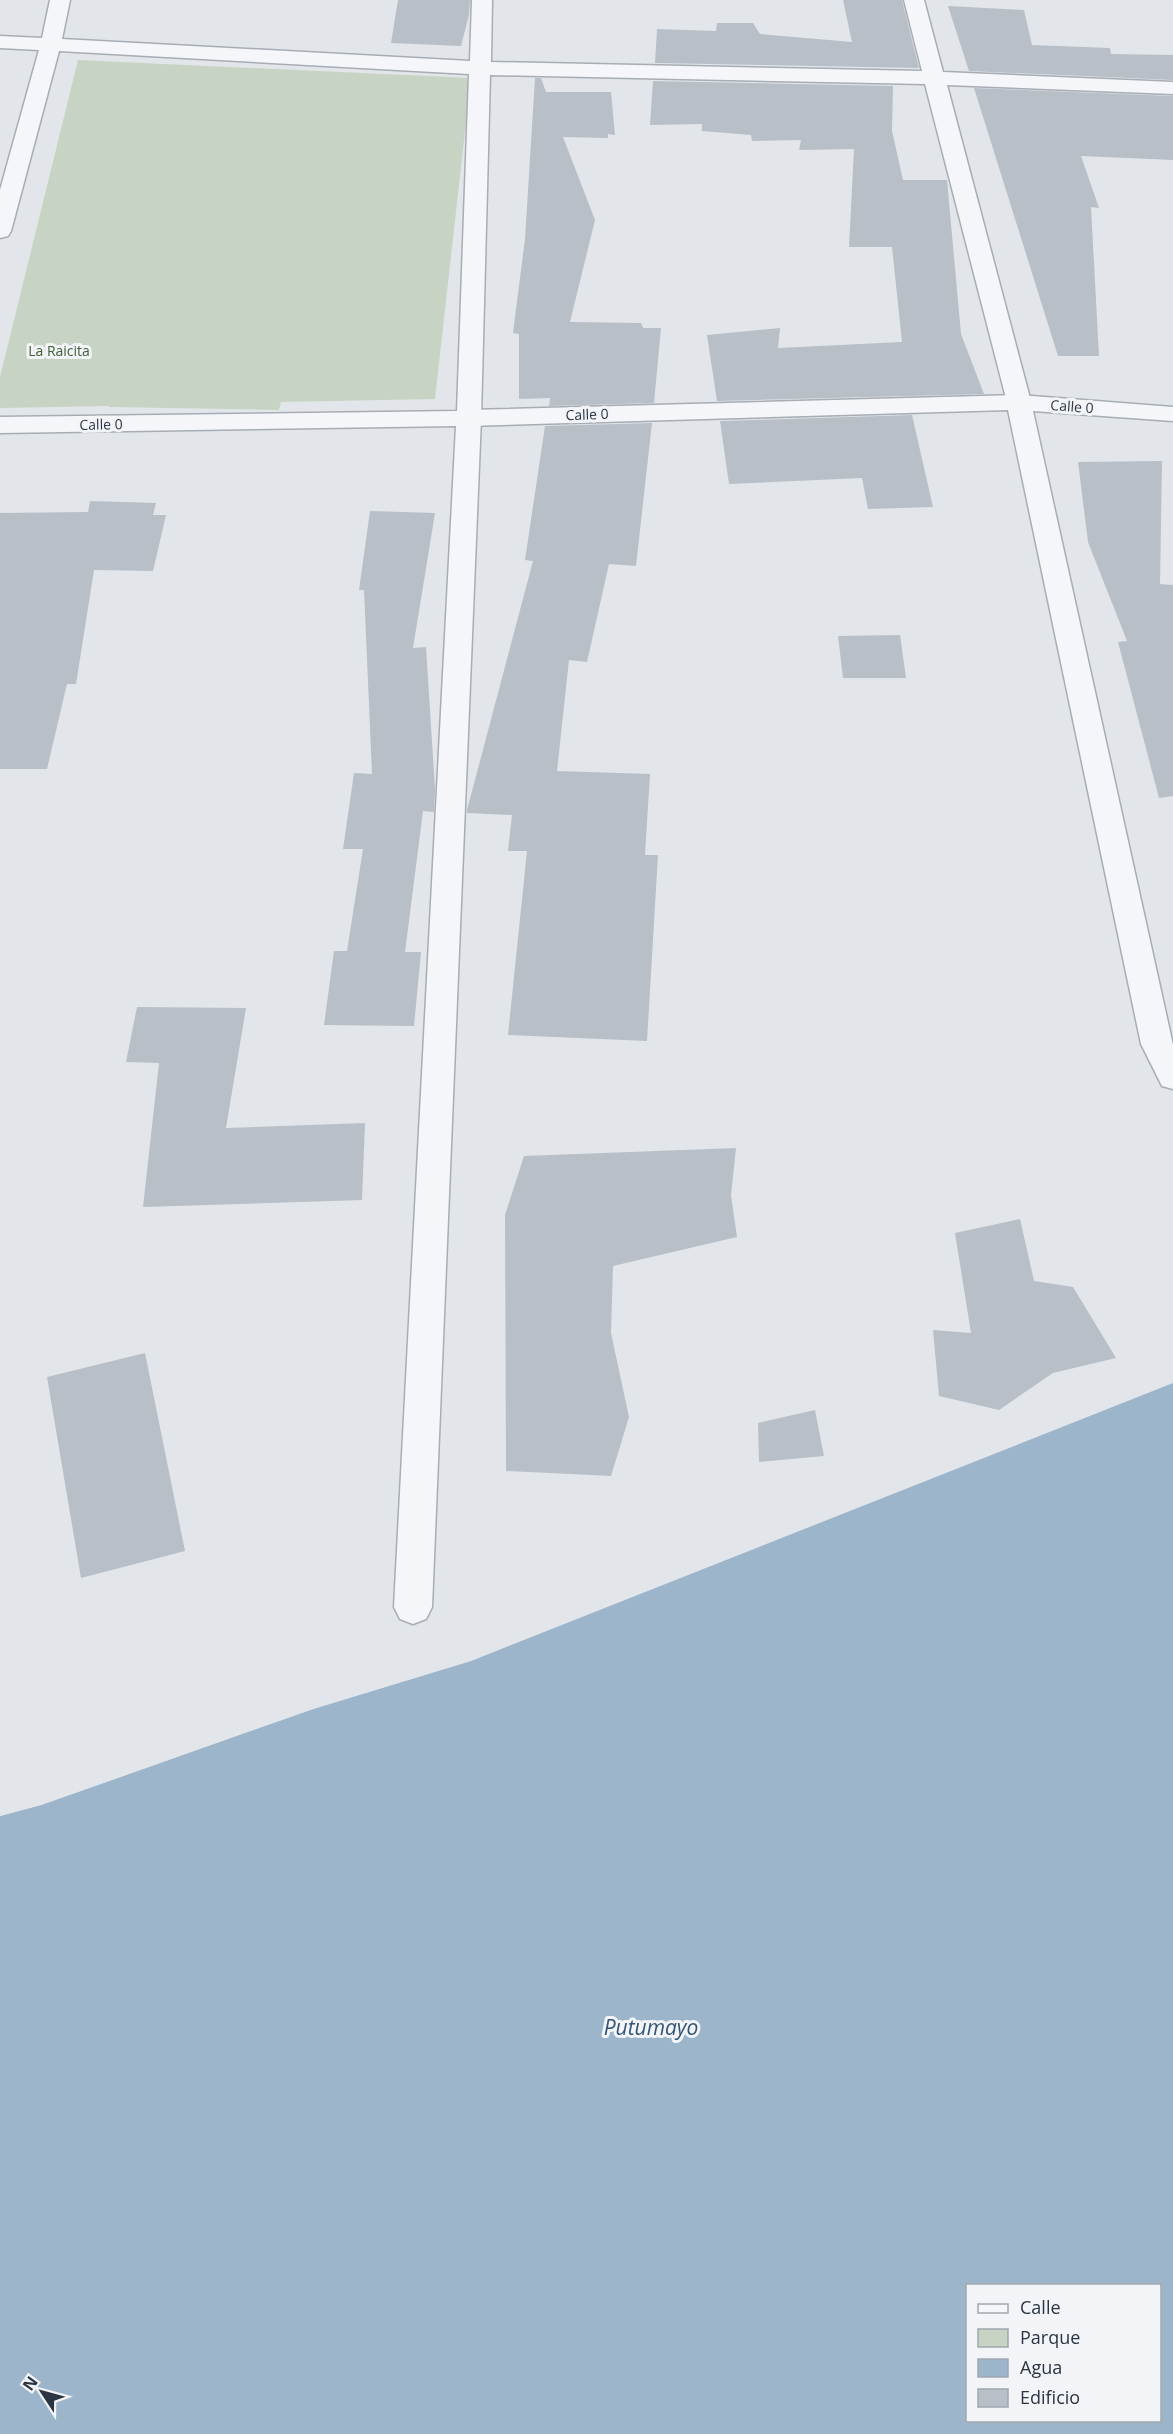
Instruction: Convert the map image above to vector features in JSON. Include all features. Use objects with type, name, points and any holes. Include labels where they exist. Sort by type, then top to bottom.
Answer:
[{"type":"street","points":[[0,231],[51,45],[60,0]]},
{"type":"street","points":[[413,1607],[469,418],[482,0]]},
{"type":"street","points":[[914,0],[1019,402],[1157,1044],[1173,1077]]},
{"type":"street","points":[[0,42],[479,68],[936,78],[1173,88]]},
{"type":"street","name":"Calle 0","points":[[0,425],[469,418],[1019,402],[1173,414]]},
{"type":"green space","name":"La Raicita","points":[[78,60],[471,78],[435,399],[281,402],[279,410],[109,406],[0,408],[0,377]]},
{"type":"water","name":"Putumayo","points":[[1173,1383],[1173,2434],[0,2434],[0,1816],[41,1805],[313,1709],[471,1661]]},
{"type":"pier","points":[[577,1616],[578,1618],[470,1661],[313,1709],[41,1805],[0,1816],[0,1812],[40,1802],[312,1706],[469,1658]]},
{"type":"building","points":[[398,0],[470,0],[469,15],[461,46],[391,43]]},
{"type":"building","points":[[843,0],[902,0],[919,68],[655,63],[657,29],[716,31],[717,23],[753,23],[760,34],[852,42]]},
{"type":"building","points":[[948,6],[1024,10],[1032,45],[1110,48],[1111,54],[1173,55],[1173,80],[969,71]]},
{"type":"building","points":[[535,78],[541,78],[546,92],[611,92],[615,135],[608,134],[608,138],[563,137],[595,220],[570,322],[641,323],[643,328],[661,328],[654,403],[549,406],[550,398],[519,399],[519,334],[513,333],[525,239]]},
{"type":"building","points":[[653,81],[893,86],[892,131],[903,180],[947,180],[961,334],[984,394],[717,401],[707,335],[780,328],[778,348],[902,342],[892,247],[849,247],[854,149],[799,150],[801,140],[752,141],[751,135],[702,131],[702,124],[650,125]]},
{"type":"building","points":[[974,88],[1173,96],[1173,160],[1081,156],[1099,208],[1091,207],[1099,356],[1058,356]]},
{"type":"building","points":[[912,415],[933,507],[868,509],[862,478],[729,484],[720,421]]},
{"type":"building","points":[[652,423],[636,566],[609,564],[587,662],[569,660],[557,771],[650,774],[645,855],[658,855],[647,1041],[508,1035],[527,851],[508,851],[512,815],[467,813],[467,810],[533,561],[525,560],[545,426]]},
{"type":"building","points":[[1162,461],[1160,584],[1173,585],[1173,796],[1159,798],[1118,642],[1127,641],[1088,542],[1078,462]]},
{"type":"building","points":[[90,501],[156,503],[153,515],[166,515],[153,571],[94,570],[76,684],[67,684],[47,769],[0,769],[0,513],[88,512]]},
{"type":"building","points":[[370,511],[435,513],[413,648],[426,647],[435,789],[434,812],[423,811],[405,952],[421,952],[414,1026],[324,1025],[334,951],[347,951],[363,849],[343,849],[354,773],[372,774],[364,590],[359,590]]},
{"type":"building","points":[[900,635],[906,678],[843,678],[838,636]]},
{"type":"building","points":[[137,1007],[246,1008],[226,1128],[365,1123],[362,1200],[143,1207],[159,1063],[126,1062]]},
{"type":"building","points":[[736,1148],[731,1195],[737,1237],[613,1266],[611,1333],[629,1417],[611,1476],[506,1471],[505,1215],[524,1156]]},
{"type":"building","points":[[1020,1219],[1034,1281],[1073,1287],[1116,1358],[1053,1373],[999,1410],[939,1396],[933,1330],[971,1333],[955,1233]]},
{"type":"building","points":[[145,1353],[185,1551],[81,1578],[47,1377]]},
{"type":"building","points":[[815,1410],[824,1456],[759,1462],[758,1423]]}]
